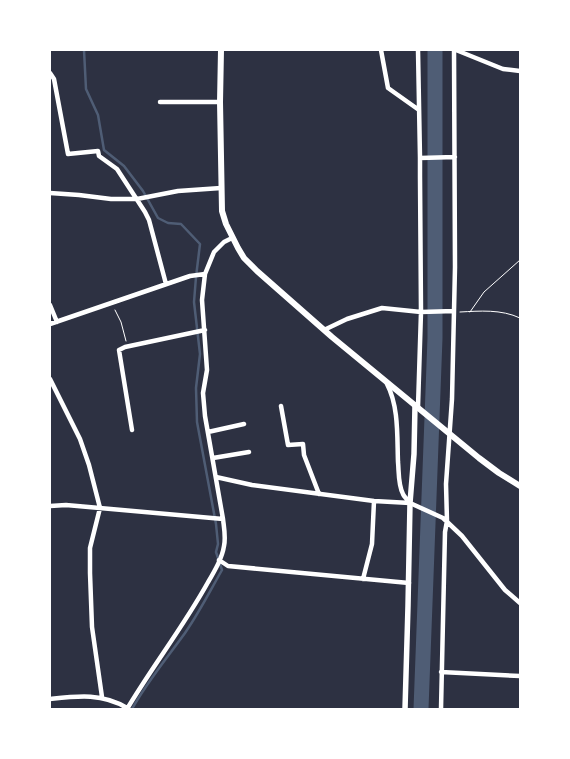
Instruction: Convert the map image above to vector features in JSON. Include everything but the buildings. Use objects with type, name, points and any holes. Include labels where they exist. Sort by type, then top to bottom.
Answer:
[{"type":"main road","points":[[221,50],[222,210],[232,238],[244,258],[324,330],[385,381],[499,473],[520,486]]},
{"type":"street","points":[[381,50],[388,88],[419,110]]},
{"type":"street","points":[[405,709],[414,454],[422,312],[422,158],[418,50]]},
{"type":"street","points":[[441,709],[446,484],[448,432],[452,399],[456,50],[502,69],[520,71]]},
{"type":"street","points":[[50,73],[54,80],[68,154],[98,150],[99,156],[117,169],[150,220],[166,284]]},
{"type":"street","points":[[160,102],[220,102]]},
{"type":"street","points":[[422,158],[455,157]]},
{"type":"street","points":[[50,193],[79,194],[111,199],[138,199],[178,191],[221,188]]},
{"type":"street","points":[[50,699],[102,697],[127,708],[198,602],[216,568],[224,546],[225,531],[205,416],[203,394],[207,370],[202,300],[205,274],[214,252],[224,242],[232,238]]},
{"type":"street","points":[[50,324],[190,276],[205,274]]},
{"type":"street","points":[[50,305],[57,322]]},
{"type":"street","points":[[324,330],[347,319],[382,308],[422,312],[452,311]]},
{"type":"street","points":[[132,430],[119,350],[205,330]]},
{"type":"street","points":[[50,379],[80,438],[100,508],[90,548],[90,573],[92,627],[102,697]]},
{"type":"street","points":[[385,381],[394,404],[399,478],[402,493],[412,505]]},
{"type":"street","points":[[281,406],[288,445],[303,444],[304,455],[319,494]]},
{"type":"street","points":[[208,432],[244,424]]},
{"type":"street","points":[[212,458],[249,452]]},
{"type":"street","points":[[216,476],[252,485],[412,505],[445,519],[462,536],[505,590],[520,603]]},
{"type":"street","points":[[363,579],[372,544],[374,501]]},
{"type":"street","points":[[50,506],[66,505],[224,519]]},
{"type":"street","points":[[219,560],[228,566],[409,583]]},
{"type":"street","points":[[442,672],[520,676]]},
{"type":"path","points":[[470,312],[484,292],[520,260]]},
{"type":"path","points":[[111,302],[121,322],[128,347]]},
{"type":"path","points":[[452,311],[495,311],[512,314],[520,318]]},
{"type":"waterway","points":[[84,50],[86,89],[98,115],[104,150],[124,166],[143,191],[158,218],[168,223],[181,224],[200,244],[194,302],[200,354],[196,388],[197,422],[216,524],[218,544],[216,552],[222,570],[200,610],[132,709]]},
{"type":"waterway","points":[[421,709],[435,338],[435,50]]}]
